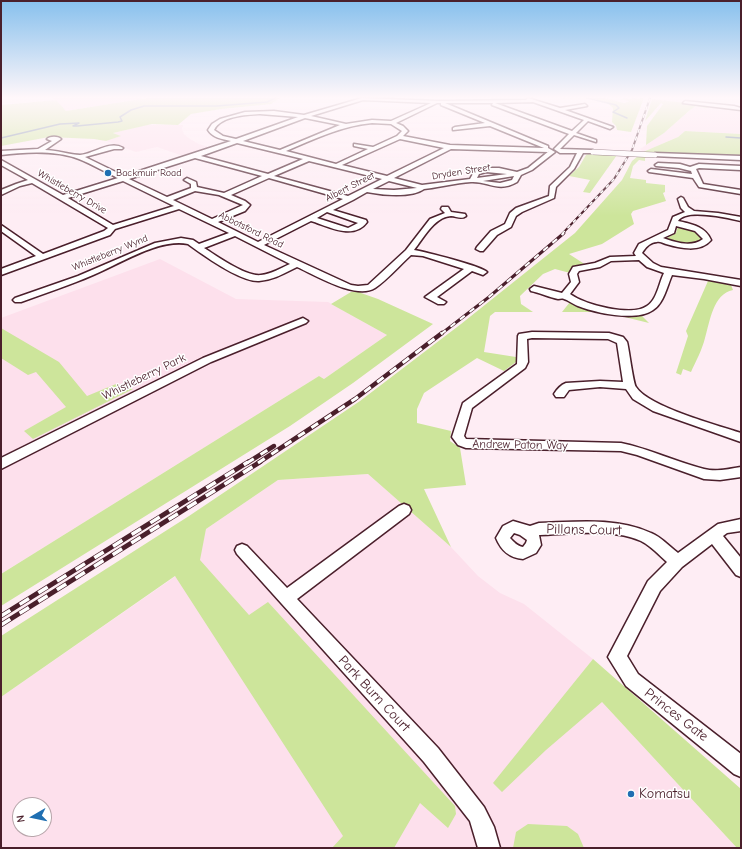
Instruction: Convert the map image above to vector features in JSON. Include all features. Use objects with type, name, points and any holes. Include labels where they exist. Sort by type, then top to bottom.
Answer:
[{"type":"street","points":[[38,152],[58,138],[50,138]]},
{"type":"street","points":[[223,138],[422,187]]},
{"type":"street","points":[[62,198],[195,156],[248,138]]},
{"type":"street","points":[[280,152],[315,138]]},
{"type":"street","points":[[336,166],[398,138]]},
{"type":"street","points":[[402,138],[450,147],[553,150],[740,160]]},
{"type":"street","points":[[523,138],[553,150]]},
{"type":"street","points":[[518,174],[515,181],[506,184],[493,184],[473,180],[476,173],[485,170],[499,170],[518,174],[530,169],[568,138]]},
{"type":"street","points":[[583,138],[594,141]]},
{"type":"street","points":[[348,146],[356,144],[374,149]]},
{"type":"street","points":[[1,153],[60,153],[80,157],[114,147],[120,148]]},
{"type":"street","name":"Albert Street","points":[[258,245],[351,199],[450,147]]},
{"type":"street","points":[[480,249],[494,233],[508,225],[512,215],[519,210],[552,197],[553,186],[572,168],[581,152]]},
{"type":"street","points":[[195,156],[351,199]]},
{"type":"street","name":"Abbotsford Road","points":[[80,157],[234,234],[348,288],[358,289],[371,287],[409,252]]},
{"type":"street","points":[[706,157],[716,167]]},
{"type":"street","points":[[224,195],[308,159]]},
{"type":"street","name":"Whistleberry Drive","points":[[1,162],[112,227],[107,233],[1,272]]},
{"type":"street","points":[[658,165],[680,166],[693,169],[694,166],[741,168]]},
{"type":"street","points":[[693,169],[697,174],[701,186],[741,192]]},
{"type":"street","points":[[651,171],[697,177]]},
{"type":"street","points":[[187,180],[194,183],[194,189]]},
{"type":"street","name":"Dryden Street","points":[[366,190],[381,193],[397,193],[420,189],[422,187],[473,180]]},
{"type":"street","points":[[1,193],[33,181]]},
{"type":"street","points":[[167,200],[194,189],[204,189],[245,202],[247,205],[246,207],[212,222]]},
{"type":"street","points":[[717,189],[719,198]]},
{"type":"street","points":[[672,203],[682,201],[685,208],[692,213]]},
{"type":"street","points":[[112,227],[180,206]]},
{"type":"street","points":[[310,218],[347,230],[352,230],[363,222],[327,210]]},
{"type":"street","points":[[409,252],[433,221],[447,212],[462,216]]},
{"type":"street","points":[[741,219],[714,214],[692,213],[680,215],[676,217],[671,231],[642,246],[638,253],[640,258],[650,265],[668,272],[705,276],[741,283]]},
{"type":"street","points":[[657,239],[671,244],[686,246],[700,245],[707,240],[703,232],[698,229],[674,223]]},
{"type":"street","points":[[1,227],[42,257]]},
{"type":"street","points":[[199,247],[234,234]]},
{"type":"street","points":[[1,241],[14,236]]},
{"type":"street","name":"Whistleberry Wynd","points":[[18,300],[102,269],[139,251],[168,242],[186,240],[199,247],[226,266],[255,278],[272,275],[297,264]]},
{"type":"street","points":[[409,252],[424,254],[483,272]]},
{"type":"street","points":[[566,296],[566,292],[575,282],[573,274],[576,269],[597,265],[610,260],[640,258]]},
{"type":"street","points":[[441,302],[430,297],[471,268]]},
{"type":"street","points":[[534,289],[558,296],[566,296],[572,300],[601,309],[638,314],[650,310],[656,304],[661,296],[662,288],[668,272]]},
{"type":"street","name":"Whistleberry Park","points":[[1,464],[207,360],[303,321]]},
{"type":"street","name":"Andrew Paton Way","points":[[629,386],[622,342],[619,339],[609,336],[523,336],[523,362],[521,366],[467,406],[458,437],[466,444],[620,447],[639,451],[704,474],[720,475],[741,472]]},
{"type":"street","points":[[563,386],[600,384],[629,386],[637,396],[657,408],[741,438]]},
{"type":"street","points":[[286,598],[404,510]]},
{"type":"street","points":[[677,562],[723,528],[741,525]]},
{"type":"street","name":"Pillans Court","points":[[530,533],[539,529],[623,530],[645,537],[657,544],[677,562]]},
{"type":"street","points":[[714,535],[741,570]]},
{"type":"street","name":"Park Burn Court","points":[[242,550],[431,755],[477,814],[489,848]]},
{"type":"street","name":"Princes Gate","points":[[677,562],[654,586],[617,657],[632,680],[741,766]]},
{"type":"shaded area","points":[[115,138],[188,138],[199,144],[212,148],[186,157],[157,147],[136,152],[106,141]]},
{"type":"shaded area","points":[[657,138],[677,138],[643,152],[640,149]]},
{"type":"shaded area","points":[[160,259],[236,299],[328,302],[387,335],[324,379],[319,376],[1,574],[1,318]]},
{"type":"shaded area","points":[[368,474],[451,547],[478,576],[500,593],[524,604],[593,659],[578,678],[737,848],[1,848],[1,697],[199,560],[206,529],[278,480]]},
{"type":"green space","points":[[1,138],[46,138],[1,146]]},
{"type":"green space","points":[[63,138],[116,138],[106,141]]},
{"type":"green space","points":[[646,138],[657,138],[646,145]]},
{"type":"green space","points":[[677,138],[741,138],[741,157],[643,152]]},
{"type":"green space","points":[[588,154],[617,155],[590,193],[583,192],[590,180],[569,176],[579,167]]},
{"type":"green space","points":[[638,156],[648,156],[645,158],[645,161],[639,160],[633,166],[630,178],[646,180],[646,183],[665,185],[665,192],[663,193],[666,201],[633,211],[631,214],[634,224],[602,244],[569,254],[586,265],[574,267],[570,273],[555,269],[543,274],[520,296],[521,304],[533,312],[495,312],[490,316],[484,352],[516,357],[516,362],[504,371],[477,358],[424,393],[417,409],[417,423],[451,431],[450,441],[460,448],[466,485],[424,489],[451,547],[368,474],[278,480],[206,529],[200,560],[249,615],[268,602],[455,806],[456,814],[448,828],[420,803],[394,848],[332,848],[343,836],[175,576],[1,697],[1,636],[189,516],[360,401],[461,324],[575,233],[622,180],[632,161]]},
{"type":"green space","points":[[678,226],[696,230],[703,240],[689,244],[665,239],[676,233]]},
{"type":"green space","points":[[708,281],[731,285],[733,290],[726,293],[717,302],[713,309],[702,347],[691,372],[683,369],[681,375],[676,373],[688,336],[686,331]]},
{"type":"green space","points":[[360,291],[361,293],[378,299],[433,324],[353,383],[290,426],[1,606],[1,574],[319,376],[324,379],[387,335],[331,304],[351,292]]},
{"type":"green space","points":[[570,302],[629,315],[641,315],[649,323],[604,312],[562,312]]},
{"type":"green space","points":[[1,328],[59,362],[87,396],[116,384],[133,389],[33,439],[24,431],[66,407],[36,372],[28,375],[1,358]]},
{"type":"green space","points":[[593,659],[741,789],[741,848],[737,848],[602,702],[546,750],[502,792],[493,783]]},
{"type":"green space","points":[[528,824],[567,826],[578,834],[584,848],[513,848],[516,832]]},
{"type":"waterway","points":[[735,138],[741,138]]},
{"type":"railway","points":[[562,234],[614,179],[632,150],[636,138]]},
{"type":"railway","points":[[441,334],[489,297],[564,233]]},
{"type":"railway","points":[[258,463],[355,399],[442,333]]},
{"type":"railway","points":[[247,463],[274,446]]},
{"type":"railway","points":[[1,616],[248,462]]},
{"type":"railway","points":[[1,625],[260,462]]},
{"type":"place","name":"Backmuir Road","points":[[108,173]]},
{"type":"place","name":"Komatsu","points":[[631,794]]}]
